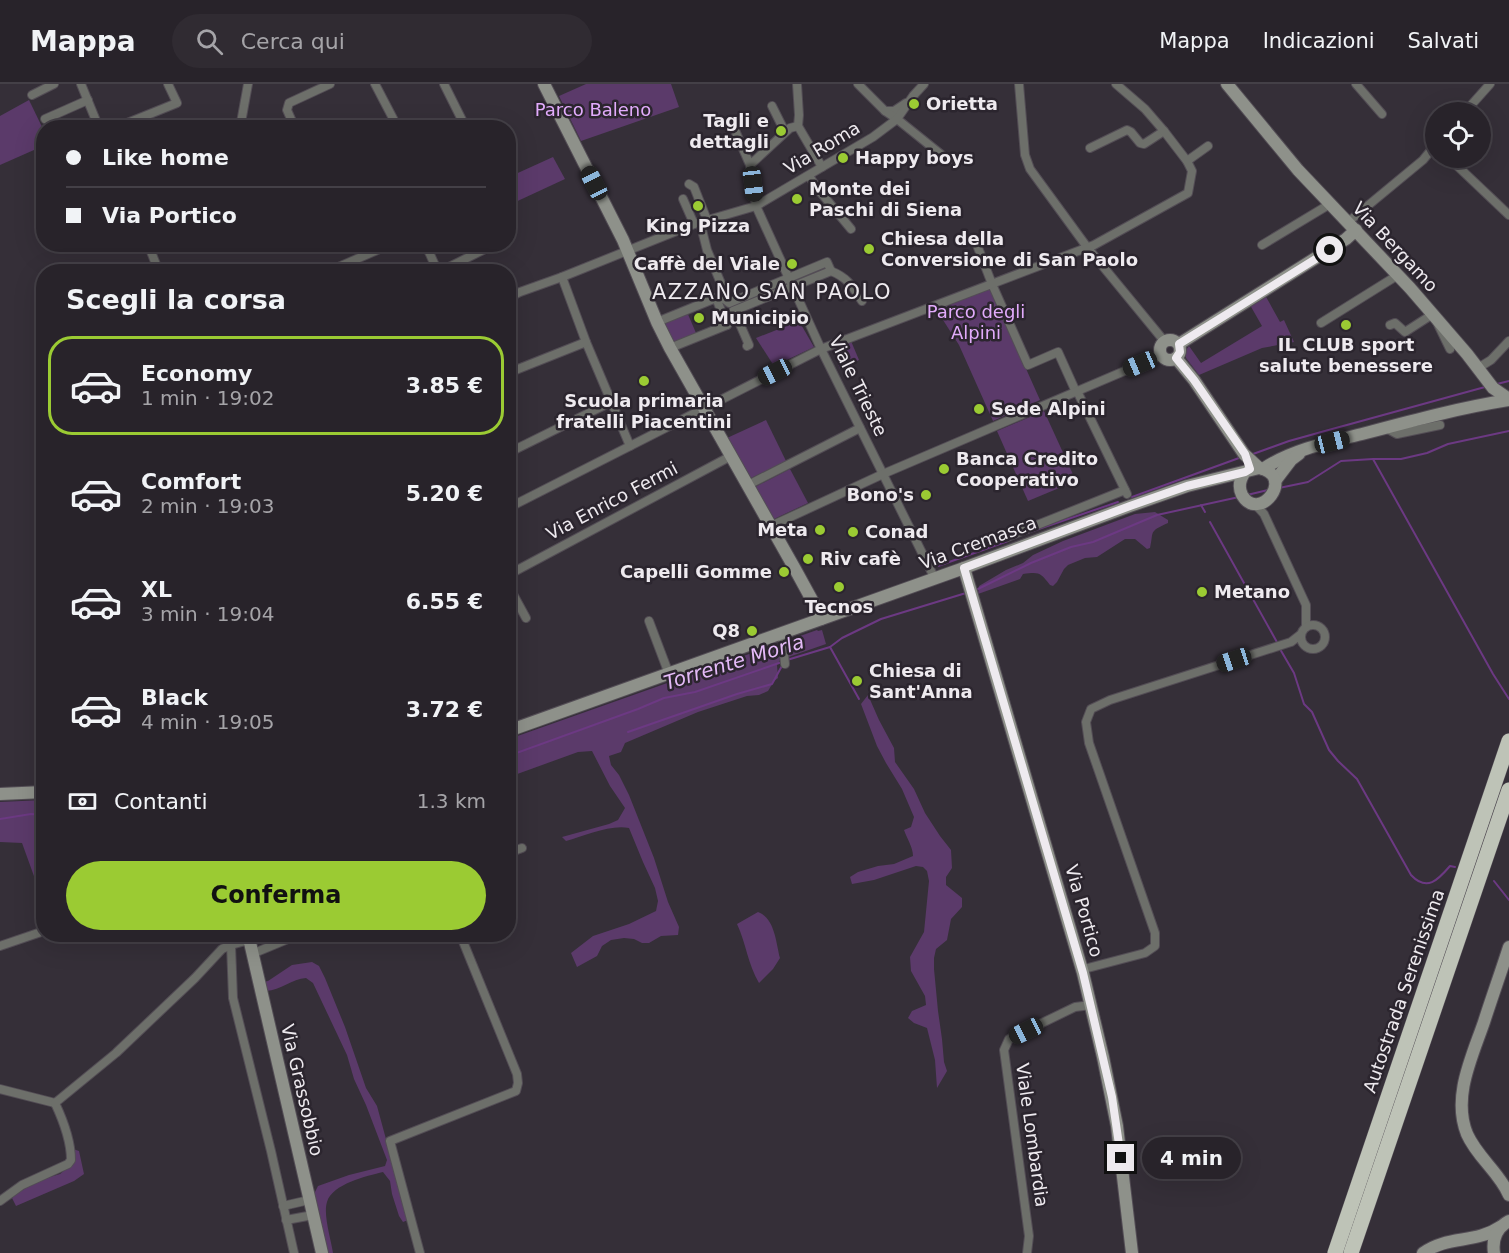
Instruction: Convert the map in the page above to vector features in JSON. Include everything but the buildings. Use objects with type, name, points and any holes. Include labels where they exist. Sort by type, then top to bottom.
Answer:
[{"type":"highway","name":"Autostrada Serenissima","points":[[1335,1253],[1509,741]]},
{"type":"highway","name":"Autostrada Serenissima","points":[[1351,1253],[1509,790]]},
{"type":"main road","points":[[544,84],[628,251],[670,348],[771,526],[821,620]]},
{"type":"main road","name":"Via Bergamo","points":[[1229,85],[1298,170],[1433,314],[1493,388],[1509,399]]},
{"type":"main road","points":[[1179,344],[1346,239],[1352,226]]},
{"type":"main road","points":[[1173,340],[1179,344],[1180,352],[1176,358],[1167,360],[1162,355],[1161,347],[1165,342],[1173,340]]},
{"type":"main road","points":[[1176,358],[1194,380],[1254,469],[1271,475],[1274,487]]},
{"type":"main road","points":[[1491,403],[1494,397],[1493,388]]},
{"type":"main road","name":"Via Cremasca","points":[[516,728],[1187,486],[1254,469],[1291,453],[1509,399]]},
{"type":"main road","name":"Via Cremasca","points":[[1187,486],[1230,484],[1251,500],[1271,497],[1274,487],[1291,460],[1305,450]]},
{"type":"main road","points":[[1251,500],[1240,481],[1254,469]]},
{"type":"main road","name":"Via Portico","points":[[964,568],[1091,1005],[1117,1126],[1132,1253]]},
{"type":"main road","points":[[940,577],[956,577],[970,587]]},
{"type":"main road","points":[[0,794],[36,792]]},
{"type":"main road","name":"Via Grassobbio","points":[[250,942],[322,1253]]},
{"type":"main road","points":[[1509,947],[1467,1070],[1462,1101],[1468,1137],[1501,1180],[1509,1195]]},
{"type":"main road","points":[[1423,1253],[1450,1241],[1486,1236],[1506,1222]]},
{"type":"main road","points":[[1494,1252],[1494,1239],[1506,1222]]},
{"type":"main road","points":[[1468,1239],[1482,1242],[1494,1252]]},
{"type":"street","points":[[32,95],[54,84]]},
{"type":"street","points":[[81,84],[96,120]]},
{"type":"street","points":[[135,120],[177,103],[168,84]]},
{"type":"street","points":[[241,120],[248,84]]},
{"type":"street","points":[[291,120],[287,110],[289,103],[330,84]]},
{"type":"street","points":[[375,84],[394,120]]},
{"type":"street","points":[[444,84],[462,120]]},
{"type":"street","points":[[797,84],[798,126],[822,167]]},
{"type":"street","name":"Via Roma","points":[[516,294],[700,222],[756,206],[873,137],[897,119],[924,84]]},
{"type":"street","points":[[1019,84],[1025,155],[1030,169],[1087,247],[1165,342]]},
{"type":"street","points":[[516,504],[821,349],[1094,245],[1188,193],[1192,171],[1186,161],[1145,109],[1116,84]]},
{"type":"street","points":[[1356,84],[1382,114]]},
{"type":"street","points":[[1475,102],[1490,84]]},
{"type":"street","points":[[861,85],[885,111],[948,160]]},
{"type":"street","points":[[885,111],[894,111],[911,99]]},
{"type":"street","points":[[45,119],[88,100]]},
{"type":"street","points":[[772,106],[785,132]]},
{"type":"street","points":[[750,165],[785,132],[798,126]]},
{"type":"street","name":"Viale Trieste","points":[[734,128],[750,165],[756,206],[821,349],[883,474],[940,577]]},
{"type":"street","points":[[1090,148],[1127,130],[1144,144],[1164,131]]},
{"type":"street","points":[[1186,161],[1208,146]]},
{"type":"street","points":[[1352,226],[1425,158]]},
{"type":"street","points":[[1460,168],[1509,215]]},
{"type":"street","points":[[809,176],[851,229]]},
{"type":"street","points":[[689,184],[694,187],[707,250],[725,293],[727,309],[739,322],[749,345],[747,346]]},
{"type":"street","points":[[683,199],[700,222]]},
{"type":"street","name":"Via Bergamo","points":[[1262,245],[1330,204]]},
{"type":"street","points":[[977,245],[1028,365],[1058,352],[1126,492],[1007,537]]},
{"type":"street","points":[[343,264],[368,252]]},
{"type":"street","points":[[451,264],[478,252]]},
{"type":"street","points":[[829,267],[830,252]]},
{"type":"street","points":[[670,348],[727,309],[829,267]]},
{"type":"street","points":[[829,267],[848,280],[862,301]]},
{"type":"street","points":[[1321,323],[1398,275]]},
{"type":"street","points":[[562,277],[586,342],[630,446]]},
{"type":"street","points":[[657,322],[727,309]]},
{"type":"street","name":"Via Bergamo","points":[[1390,325],[1395,322],[1405,332],[1433,314],[1450,349]]},
{"type":"street","points":[[1478,368],[1491,360],[1509,340]]},
{"type":"street","points":[[516,370],[586,342]]},
{"type":"street","points":[[771,526],[883,474],[1162,355]]},
{"type":"street","points":[[516,449],[611,402]]},
{"type":"street","name":"Via Cremasca","points":[[1386,428],[1397,434],[1440,425]]},
{"type":"street","points":[[748,485],[860,428]]},
{"type":"street","name":"Via Enrico Fermi","points":[[516,571],[731,456]]},
{"type":"street","points":[[1251,500],[1306,605],[1306,627],[1302,640],[1306,647],[1318,648],[1324,642],[1325,634],[1307,615]]},
{"type":"street","points":[[516,600],[526,618]]},
{"type":"street","points":[[649,621],[669,674]]},
{"type":"street","points":[[1306,627],[1316,625]]},
{"type":"street","points":[[782,634],[785,664]]},
{"type":"street","points":[[1083,973],[1084,969],[1146,953],[1155,946],[1156,940],[1089,743],[1086,722],[1091,709],[1110,700],[1302,640]]},
{"type":"street","points":[[516,850],[522,848]]},
{"type":"street","points":[[0,946],[36,935]]},
{"type":"street","points":[[230,942],[233,998],[272,1151],[294,1253]]},
{"type":"street","points":[[55,1103],[116,1053],[222,949],[238,942]]},
{"type":"street","points":[[252,954],[281,942]]},
{"type":"street","points":[[420,1253],[390,1142],[516,1091],[518,1083],[517,1074],[463,942]]},
{"type":"street","name":"Viale Lombardia","points":[[1027,1253],[1029,1236],[1004,1050],[1009,1039],[1075,1007],[1091,1005]]},
{"type":"street","points":[[0,1089],[55,1103]]},
{"type":"street","points":[[0,1201],[22,1185],[68,1164],[71,1160],[63,1120],[55,1103]]},
{"type":"street","points":[[283,1206],[309,1200]]},
{"type":"street","points":[[286,1220],[313,1215]]},
{"type":"green space","name":"Parco Baleno","points":[[586,84],[671,84],[679,107],[581,141],[559,96]]},
{"type":"green space","points":[[29,100],[39,120],[36,120],[36,149],[0,165],[0,116]]},
{"type":"green space","points":[[553,157],[565,179],[516,202],[516,174]]},
{"type":"green space","name":"Parco degli Alpini","points":[[990,288],[1040,400],[993,421],[959,345],[936,309]]},
{"type":"green space","points":[[1265,295],[1280,322],[1284,320],[1294,342],[1262,348],[1199,375],[1186,358],[1186,350],[1189,346],[1201,363],[1262,326],[1250,305]]},
{"type":"green space","points":[[687,312],[696,333],[674,343],[663,322]]},
{"type":"green space","points":[[799,321],[814,347],[774,366],[756,338]]},
{"type":"green space","points":[[851,341],[859,360],[840,369],[832,349]]},
{"type":"green space","points":[[1044,411],[1076,481],[1028,501],[997,431]]},
{"type":"green space","points":[[766,420],[786,461],[751,478],[727,438]]},
{"type":"green space","points":[[790,469],[808,503],[774,519],[755,487]]},
{"type":"green space","points":[[1155,512],[1168,520],[1168,523],[1157,528],[1153,533],[1150,548],[1147,549],[1135,539],[1125,539],[1097,557],[1085,558],[1068,565],[1053,586],[1039,574],[1028,573],[1023,574],[1020,579],[978,594],[979,586],[1023,563],[1033,555],[1063,541],[1135,514]]},
{"type":"green space","points":[[822,630],[826,644],[780,660],[777,665],[778,678],[768,691],[698,712],[625,743],[621,752],[609,756],[611,765],[629,795],[654,858],[668,902],[679,927],[678,935],[661,936],[649,943],[624,938],[611,940],[602,946],[597,956],[577,967],[571,953],[593,936],[629,924],[656,911],[658,901],[655,888],[629,828],[606,829],[566,841],[562,837],[618,820],[625,808],[610,786],[592,751],[578,752],[516,774],[516,737]]},
{"type":"green space","points":[[868,695],[894,748],[895,762],[914,789],[925,813],[951,850],[952,868],[946,877],[946,885],[962,898],[962,907],[951,919],[947,940],[936,949],[934,958],[938,1011],[947,1071],[937,1088],[935,1060],[927,1028],[908,1018],[912,1011],[926,1005],[925,996],[911,971],[910,957],[924,932],[929,881],[927,871],[923,867],[916,866],[874,880],[852,884],[850,877],[858,872],[894,864],[913,856],[904,830],[911,827],[914,817],[902,789],[877,746],[861,704]]},
{"type":"green space","points":[[36,800],[36,839],[34,839],[36,882],[22,843],[0,842],[0,802]]},
{"type":"green space","points":[[758,912],[764,915],[771,925],[780,958],[759,983],[737,924]]},
{"type":"green space","points":[[312,962],[319,966],[325,978],[366,1088],[377,1106],[408,1220],[403,1222],[399,1216],[390,1181],[383,1172],[351,1182],[336,1190],[327,1202],[327,1220],[333,1253],[327,1253],[314,1194],[318,1186],[385,1166],[387,1160],[354,1079],[347,1055],[313,983],[306,978],[266,991],[263,982],[292,965]]},
{"type":"green space","points":[[73,1149],[79,1151],[84,1174],[74,1181],[16,1206],[12,1198],[25,1186],[60,1174],[72,1164]]},
{"type":"waterway","points":[[1497,384],[1509,381]]},
{"type":"waterway","points":[[1253,454],[1289,441],[1485,387]]},
{"type":"waterway","name":"Torrente Morla","points":[[1279,488],[1308,482],[1341,461],[1401,459],[1427,453],[1448,444],[1509,431]]},
{"type":"waterway","points":[[1132,497],[1239,458]]},
{"type":"waterway","points":[[1373,459],[1509,699]]},
{"type":"waterway","name":"Torrente Morla","points":[[1247,495],[1268,490]]},
{"type":"waterway","name":"Torrente Morla","points":[[978,589],[1031,563],[1071,547],[1093,542],[1157,515],[1239,497]]},
{"type":"waterway","points":[[1024,534],[1118,502]]},
{"type":"waterway","name":"Torrente Morla","points":[[1201,505],[1205,512]]},
{"type":"waterway","points":[[1210,522],[1278,644]]},
{"type":"waterway","points":[[938,566],[1008,541]]},
{"type":"waterway","name":"Torrente Morla","points":[[787,660],[830,647],[842,638],[881,619],[966,593]]},
{"type":"waterway","points":[[830,647],[859,699]]},
{"type":"waterway","points":[[1280,649],[1294,673],[1304,704],[1312,712],[1329,750],[1357,779],[1411,875],[1422,883],[1427,883],[1437,879],[1450,866],[1455,867]]},
{"type":"waterway","name":"Torrente Morla","points":[[516,753],[664,698],[695,692],[782,662]]},
{"type":"waterway","points":[[628,732],[772,684],[783,664]]},
{"type":"waterway","name":"Torrente Morla","points":[[0,819],[36,814]]},
{"type":"waterway","points":[[1494,881],[1509,900]]},
{"type":"place","name":"Orietta","points":[[914,104]]},
{"type":"place","name":"Tagli e dettagli","points":[[781,131]]},
{"type":"place","name":"Happy boys","points":[[843,158]]},
{"type":"place","name":"Monte dei Paschi di Siena","points":[[797,199]]},
{"type":"place","name":"King Pizza","points":[[698,206]]},
{"type":"place","name":"Chiesa della Conversione di San Paolo","points":[[869,249]]},
{"type":"place","name":"Caffè del Viale","points":[[792,264]]},
{"type":"place","name":"Municipio","points":[[699,318]]},
{"type":"place","name":"IL CLUB sport salute benessere","points":[[1346,325]]},
{"type":"place","name":"Scuola primaria fratelli Piacentini","points":[[644,381]]},
{"type":"place","name":"Sede Alpini","points":[[979,409]]},
{"type":"place","name":"Banca Credito Cooperativo","points":[[944,469]]},
{"type":"place","name":"Bono's","points":[[926,495]]},
{"type":"place","name":"Meta","points":[[820,530]]},
{"type":"place","name":"Conad","points":[[853,532]]},
{"type":"place","name":"Riv cafè","points":[[808,559]]},
{"type":"place","name":"Capelli Gomme","points":[[784,572]]},
{"type":"place","name":"Tecnos","points":[[839,587]]},
{"type":"place","name":"Metano","points":[[1202,592]]},
{"type":"place","name":"Q8","points":[[752,631]]},
{"type":"place","name":"Chiesa di Sant'Anna","points":[[857,681]]},
{"type":"district","name":"AZZANO SAN PAOLO","points":[[772,292]]},
{"type":"route","points":[[1121,1158],[1112,1097],[1083,973],[964,568],[1187,486],[1250,469],[1245,454],[1176,358],[1180,352],[1179,344],[1330,250]]}]
